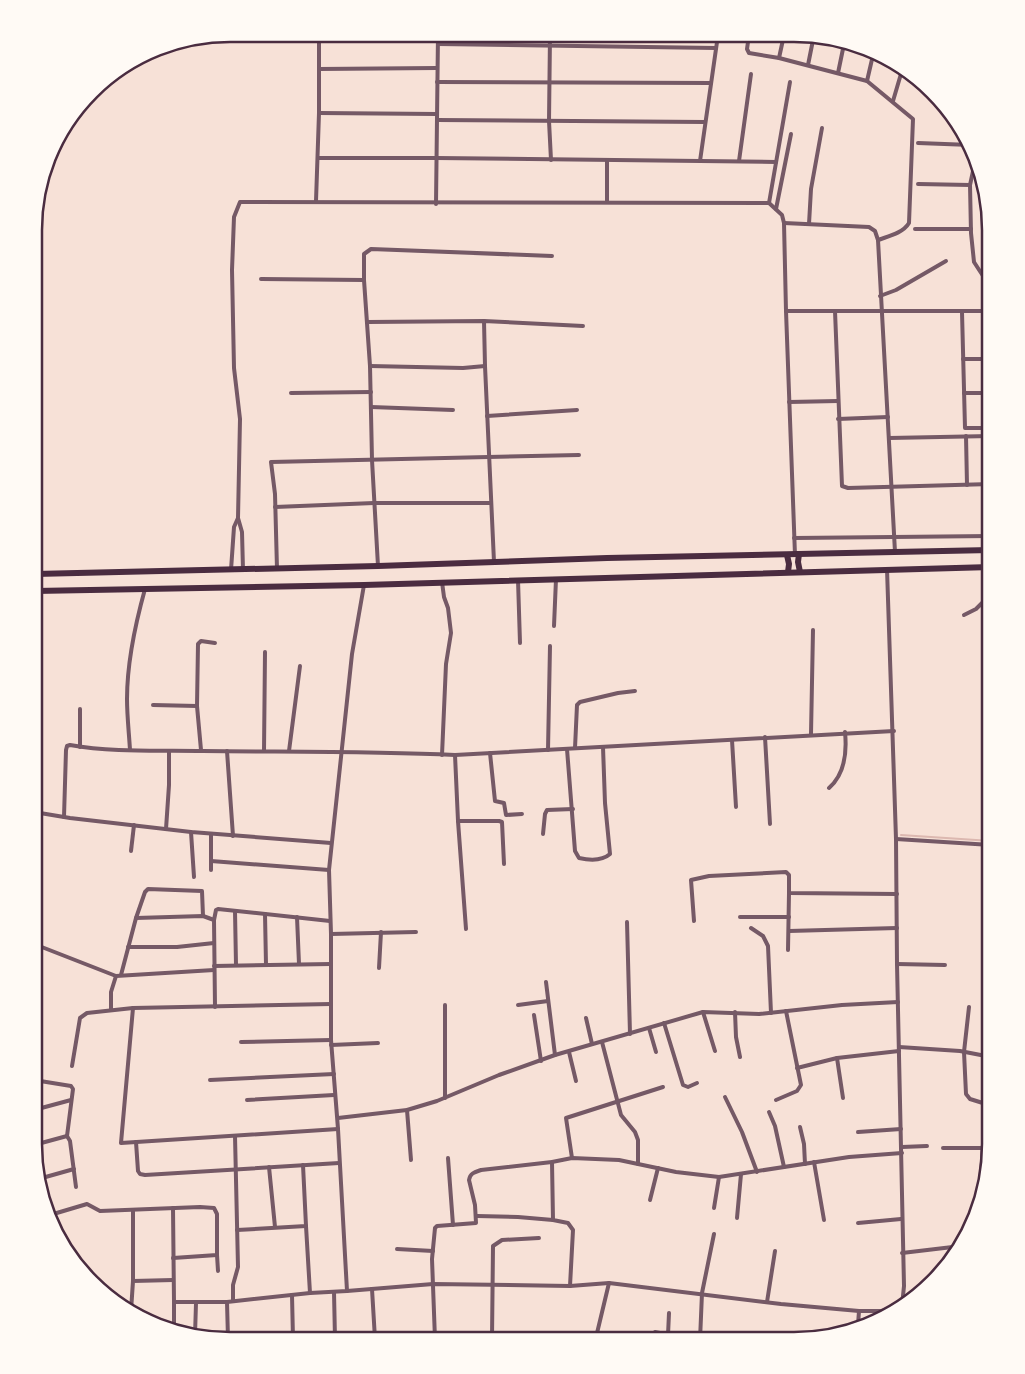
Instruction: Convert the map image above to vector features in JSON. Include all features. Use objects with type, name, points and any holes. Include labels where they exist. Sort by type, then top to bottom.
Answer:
[{"type":"main road","points":[[42,574],[243,570],[607,558],[982,550]]},
{"type":"main road","points":[[787,555],[788,572]]},
{"type":"main road","points":[[797,555],[800,572]]},
{"type":"main road","points":[[42,591],[364,585],[982,567]]},
{"type":"street","points":[[316,202],[319,113],[318,42]]},
{"type":"street","points":[[550,42],[549,121],[551,160]]},
{"type":"street","points":[[700,161],[717,42]]},
{"type":"street","points":[[748,42],[747,49],[749,53],[779,58],[867,81],[914,119],[908,223],[906,228],[901,231],[878,240]]},
{"type":"street","points":[[779,58],[782,42]]},
{"type":"street","points":[[808,65],[812,43]]},
{"type":"street","points":[[436,204],[438,44],[716,48]]},
{"type":"street","points":[[838,73],[843,49]]},
{"type":"street","points":[[867,81],[872,59]]},
{"type":"street","points":[[319,69],[437,68]]},
{"type":"street","points":[[739,162],[751,74]]},
{"type":"street","points":[[893,101],[900,75]]},
{"type":"street","points":[[437,82],[711,83]]},
{"type":"street","points":[[769,203],[790,82]]},
{"type":"street","points":[[319,113],[437,114]]},
{"type":"street","points":[[436,120],[705,122]]},
{"type":"street","points":[[809,224],[811,189],[822,128]]},
{"type":"street","points":[[776,209],[791,134]]},
{"type":"street","points":[[918,143],[961,144]]},
{"type":"street","points":[[318,158],[776,162]]},
{"type":"street","points":[[606,202],[607,160]]},
{"type":"street","points":[[973,171],[970,185],[970,229],[974,262],[982,274]]},
{"type":"street","points":[[918,184],[970,185]]},
{"type":"street","points":[[243,570],[242,532],[238,518],[240,419],[234,368],[232,270],[234,217],[237,207],[243,201],[436,204],[769,203],[782,215],[784,223],[794,538],[797,555]]},
{"type":"street","points":[[784,223],[869,227],[875,231],[878,240],[895,552]]},
{"type":"street","points":[[915,228],[970,229]]},
{"type":"street","points":[[378,566],[364,254],[370,249],[552,256]]},
{"type":"street","points":[[880,296],[896,290],[946,261]]},
{"type":"street","points":[[261,279],[364,280]]},
{"type":"street","points":[[786,311],[982,311]]},
{"type":"street","points":[[835,311],[842,486],[848,488],[982,484]]},
{"type":"street","points":[[962,312],[965,428],[982,428]]},
{"type":"street","points":[[368,322],[484,321],[584,326]]},
{"type":"street","points":[[484,321],[494,562]]},
{"type":"street","points":[[963,359],[982,359]]},
{"type":"street","points":[[370,366],[463,368],[485,366]]},
{"type":"street","points":[[291,393],[371,392]]},
{"type":"street","points":[[964,393],[982,393]]},
{"type":"street","points":[[789,402],[838,401]]},
{"type":"street","points":[[371,407],[453,410]]},
{"type":"street","points":[[487,416],[577,410]]},
{"type":"street","points":[[838,419],[888,417]]},
{"type":"street","points":[[966,436],[967,485]]},
{"type":"street","points":[[890,438],[982,436]]},
{"type":"street","points":[[277,569],[271,462],[579,455]]},
{"type":"street","points":[[275,507],[374,503],[491,502]]},
{"type":"street","points":[[231,570],[234,527],[238,518]]},
{"type":"street","points":[[794,538],[982,536]]},
{"type":"street","points":[[887,569],[894,730],[902,1146],[901,1219],[904,1286],[902,1298]]},
{"type":"street","points":[[554,626],[556,579]]},
{"type":"street","points":[[518,580],[520,643]]},
{"type":"street","points":[[442,582],[448,608],[450,633],[446,664],[442,755]]},
{"type":"street","points":[[347,1292],[338,1118],[334,1095],[331,1042],[329,870],[330,843],[352,654],[364,585]]},
{"type":"street","points":[[130,750],[127,700],[131,655],[133,636],[145,589]]},
{"type":"street","points":[[964,615],[982,602]]},
{"type":"street","points":[[810,734],[813,630]]},
{"type":"street","points":[[200,750],[198,644],[201,642],[216,643]]},
{"type":"street","points":[[548,750],[550,646]]},
{"type":"street","points":[[264,751],[265,652]]},
{"type":"street","points":[[289,751],[300,666]]},
{"type":"street","points":[[575,748],[577,705],[580,702],[635,691]]},
{"type":"street","points":[[152,705],[198,706]]},
{"type":"street","points":[[80,709],[80,747]]},
{"type":"street","points":[[64,817],[66,748],[70,746],[169,752],[200,750],[342,751],[455,755],[894,730]]},
{"type":"street","points":[[829,788],[836,782],[842,766],[846,748],[845,732]]},
{"type":"street","points":[[765,737],[770,824]]},
{"type":"street","points":[[732,740],[736,806]]},
{"type":"street","points":[[567,749],[575,851],[579,858],[587,860],[610,854],[610,839],[604,803],[604,747]]},
{"type":"street","points":[[227,751],[233,836]]},
{"type":"street","points":[[166,828],[169,752]]},
{"type":"street","points":[[490,753],[495,801],[504,803],[506,815],[522,814]]},
{"type":"street","points":[[455,755],[466,929]]},
{"type":"street","points":[[543,834],[547,810],[573,809]]},
{"type":"street","points":[[42,813],[191,832],[330,843]]},
{"type":"street","points":[[458,821],[502,822],[504,864]]},
{"type":"street","points":[[131,851],[134,825]]},
{"type":"street","points":[[191,832],[194,877]]},
{"type":"street","points":[[211,834],[211,870]]},
{"type":"street","points":[[896,839],[982,844]]},
{"type":"street","points":[[211,861],[329,870]]},
{"type":"street","points":[[694,921],[691,882],[693,879],[709,876],[786,872],[790,875],[788,950]]},
{"type":"street","points":[[121,975],[136,918],[145,892],[148,889],[202,890],[204,916]]},
{"type":"street","points":[[789,893],[897,894]]},
{"type":"street","points":[[215,1007],[214,920],[216,910],[330,921]]},
{"type":"street","points":[[235,911],[236,966]]},
{"type":"street","points":[[265,914],[266,965]]},
{"type":"street","points":[[136,918],[204,916],[214,920]]},
{"type":"street","points":[[297,917],[299,964]]},
{"type":"street","points":[[740,917],[789,917]]},
{"type":"street","points":[[627,922],[630,1034]]},
{"type":"street","points":[[751,928],[763,936],[768,946],[771,1013]]},
{"type":"street","points":[[789,931],[897,928]]},
{"type":"street","points":[[379,968],[381,932]]},
{"type":"street","points":[[331,934],[416,932]]},
{"type":"street","points":[[128,947],[177,947],[214,943]]},
{"type":"street","points":[[42,947],[116,976],[236,966],[331,964]]},
{"type":"street","points":[[897,964],[944,965]]},
{"type":"street","points":[[111,1010],[112,992],[116,976]]},
{"type":"street","points":[[546,982],[555,1055]]},
{"type":"street","points":[[518,1005],[548,1001]]},
{"type":"street","points":[[338,1118],[407,1110],[445,1098],[499,1075],[555,1055],[703,1012],[771,1013],[898,1002]]},
{"type":"street","points":[[72,1066],[80,1018],[87,1013],[133,1008],[331,1004]]},
{"type":"street","points":[[445,1005],[445,1098]]},
{"type":"street","points":[[969,1007],[964,1052],[966,1094],[970,1099],[982,1102]]},
{"type":"street","points":[[133,1008],[121,1142],[338,1129]]},
{"type":"street","points":[[776,1100],[800,1089],[801,1078],[797,1068],[786,1011]]},
{"type":"street","points":[[703,1012],[715,1051]]},
{"type":"street","points":[[735,1012],[736,1037],[740,1057]]},
{"type":"street","points":[[534,1015],[541,1061]]},
{"type":"street","points":[[586,1018],[592,1044]]},
{"type":"street","points":[[664,1023],[683,1085],[688,1087],[697,1083]]},
{"type":"street","points":[[650,1028],[656,1052]]},
{"type":"street","points":[[240,1042],[378,1043]]},
{"type":"street","points":[[602,1042],[621,1115],[635,1132],[638,1140],[638,1164]]},
{"type":"street","points":[[797,1068],[837,1058],[899,1049],[964,1052],[982,1055]]},
{"type":"street","points":[[569,1052],[576,1081]]},
{"type":"street","points":[[837,1058],[843,1098]]},
{"type":"street","points":[[210,1080],[334,1074]]},
{"type":"street","points":[[42,1081],[71,1086],[72,1089],[67,1136],[70,1141],[76,1186]]},
{"type":"street","points":[[572,1158],[566,1118],[663,1087]]},
{"type":"street","points":[[247,1100],[334,1095]]},
{"type":"street","points":[[725,1096],[742,1132],[757,1172]]},
{"type":"street","points":[[42,1108],[71,1100]]},
{"type":"street","points":[[407,1110],[411,1160]]},
{"type":"street","points":[[769,1112],[775,1126],[784,1167]]},
{"type":"street","points":[[800,1127],[806,1164]]},
{"type":"street","points":[[858,1132],[901,1129]]},
{"type":"street","points":[[42,1143],[67,1136]]},
{"type":"street","points":[[233,1300],[238,1267],[235,1136]]},
{"type":"street","points":[[136,1142],[138,1171],[142,1175],[340,1163]]},
{"type":"street","points":[[902,1146],[927,1146]]},
{"type":"street","points":[[943,1148],[982,1148]]},
{"type":"street","points":[[435,1332],[433,1250],[435,1228],[438,1226],[473,1224],[476,1222],[477,1216],[469,1180],[473,1173],[572,1158],[619,1160],[719,1177],[849,1156],[902,1153]]},
{"type":"street","points":[[448,1158],[453,1225]]},
{"type":"street","points":[[552,1162],[553,1220]]},
{"type":"street","points":[[814,1162],[824,1220]]},
{"type":"street","points":[[303,1165],[310,1293]]},
{"type":"street","points":[[269,1167],[275,1227]]},
{"type":"street","points":[[650,1200],[658,1168]]},
{"type":"street","points":[[46,1177],[74,1169]]},
{"type":"street","points":[[737,1218],[741,1174]]},
{"type":"street","points":[[714,1208],[719,1177]]},
{"type":"street","points":[[56,1213],[87,1204],[100,1211],[214,1208],[217,1214],[218,1271]]},
{"type":"street","points":[[173,1208],[174,1323]]},
{"type":"street","points":[[132,1304],[133,1210]]},
{"type":"street","points":[[477,1216],[518,1217],[568,1223],[573,1230],[570,1286]]},
{"type":"street","points":[[858,1223],[901,1219]]},
{"type":"street","points":[[237,1230],[306,1226]]},
{"type":"street","points":[[700,1332],[702,1293],[714,1234]]},
{"type":"street","points":[[492,1332],[493,1246],[502,1240],[539,1238]]},
{"type":"street","points":[[902,1253],[952,1247]]},
{"type":"street","points":[[397,1248],[433,1250]]},
{"type":"street","points":[[767,1302],[775,1251]]},
{"type":"street","points":[[173,1258],[218,1255]]},
{"type":"street","points":[[133,1281],[174,1280]]},
{"type":"street","points":[[596,1332],[609,1282]]},
{"type":"street","points":[[174,1302],[227,1302],[310,1293],[347,1292],[434,1284],[570,1286],[609,1282],[767,1302],[859,1311],[880,1311]]},
{"type":"street","points":[[372,1289],[375,1332]]},
{"type":"street","points":[[334,1292],[335,1332]]},
{"type":"street","points":[[292,1295],[293,1332]]},
{"type":"street","points":[[227,1302],[228,1332]]},
{"type":"street","points":[[195,1328],[196,1303]]},
{"type":"street","points":[[858,1320],[859,1311]]},
{"type":"street","points":[[668,1332],[669,1314]]},
{"type":"waterway","points":[[901,835],[982,840]]}]
